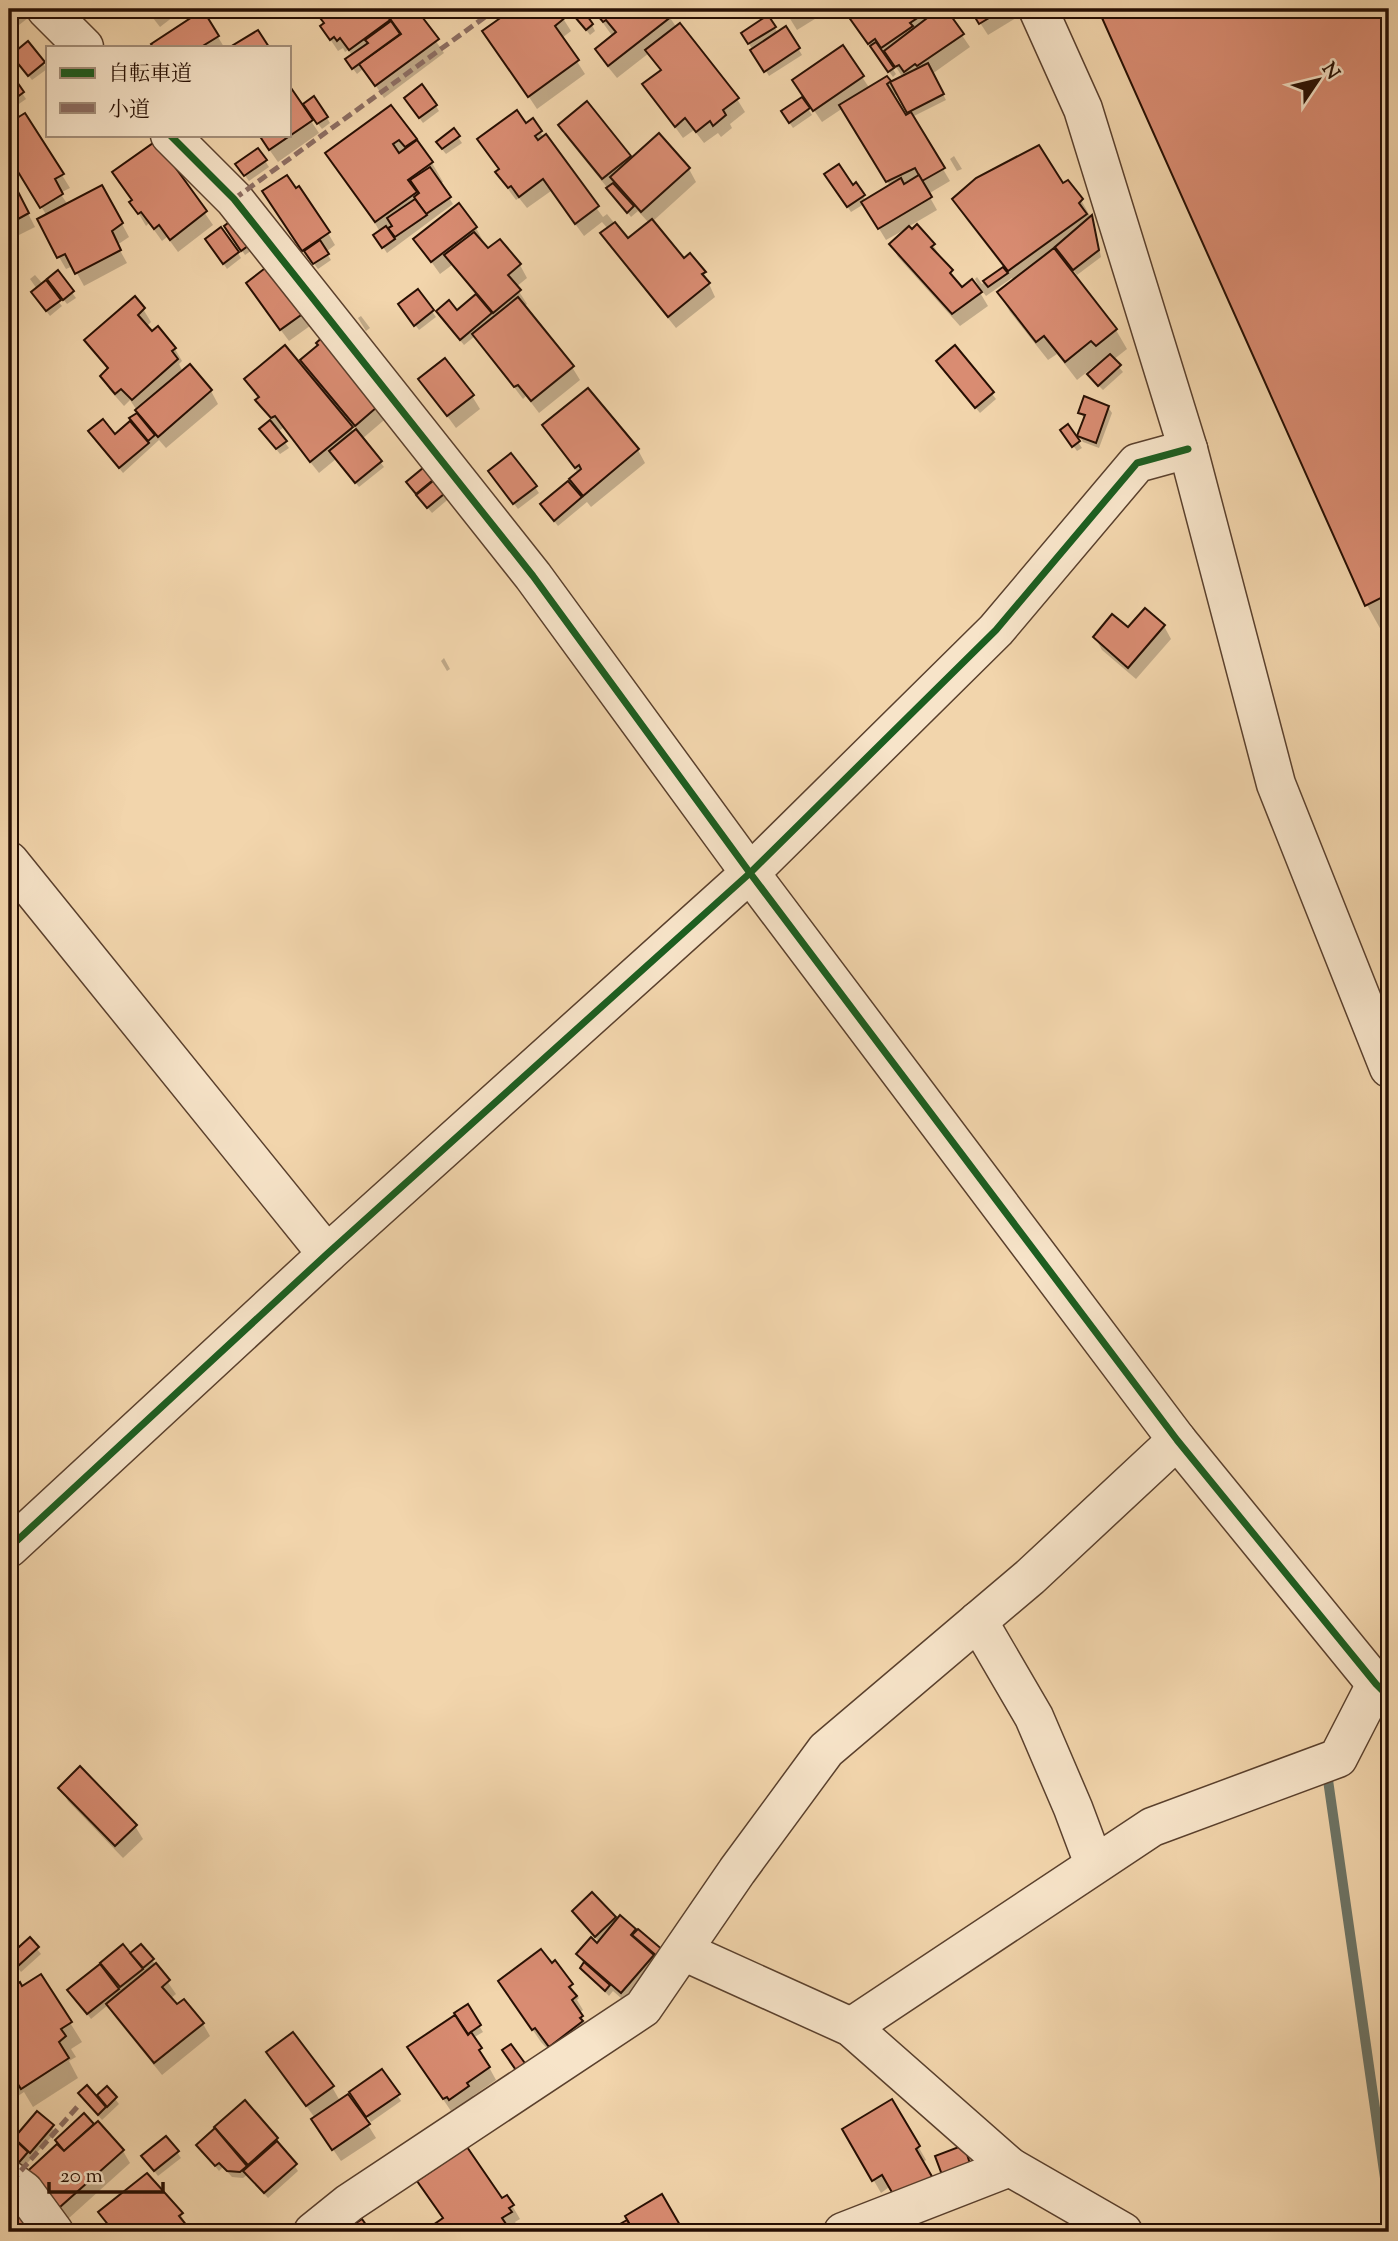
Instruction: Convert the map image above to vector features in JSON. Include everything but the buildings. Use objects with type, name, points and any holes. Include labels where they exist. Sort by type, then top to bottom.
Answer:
[{"type":"street","points":[[46,9],[83,46]]},
{"type":"street","points":[[1038,9],[1083,109],[1188,449],[1276,784],[1389,1068]]},
{"type":"street","points":[[171,136],[234,199],[516,555],[750,873],[1177,1440],[1383,1690],[1338,1758],[1152,1827],[851,2027]]},
{"type":"street","points":[[9,1548],[327,1254],[750,873],[996,630],[1137,463],[1188,449]]},
{"type":"street","points":[[9,861],[327,1254]]},
{"type":"street","points":[[313,2232],[349,2203],[643,2008],[737,1871],[826,1750],[1030,1577],[1177,1440]]},
{"type":"street","points":[[978,1620],[1034,1717],[1094,1864]]},
{"type":"street","points":[[683,1951],[851,2027],[1010,2167],[1123,2232]]},
{"type":"street","points":[[843,2232],[1010,2167]]},
{"type":"street","points":[[9,2180],[24,2191],[54,2232]]},
{"type":"waterway","points":[[1328,1780],[1389,2206]]},
{"type":"marked path","points":[[234,199],[496,9]]},
{"type":"marked path","points":[[11,2182],[78,2106]]},
{"type":"cycle path","points":[[171,136],[234,199],[533,576],[750,873],[1177,1440],[1389,1697]]},
{"type":"cycle path","points":[[9,1548],[327,1254],[750,873],[996,630],[1137,463],[1188,449]]}]
